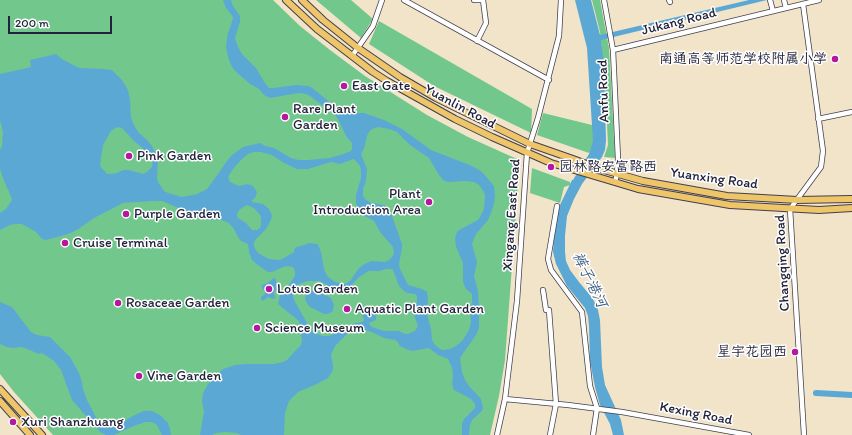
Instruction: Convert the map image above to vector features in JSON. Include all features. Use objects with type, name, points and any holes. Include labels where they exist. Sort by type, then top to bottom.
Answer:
[{"type":"main road","name":"Yuanlin Road","points":[[286,0],[317,28],[380,76],[492,138],[551,163],[577,171]]},
{"type":"main road","name":"Yuanlin Road","points":[[302,0],[323,20],[358,48],[400,77],[436,98],[530,144],[576,160]]},
{"type":"main road","name":"Yuanxing Road","points":[[576,160],[597,168],[643,181],[727,196],[797,200],[852,199]]},
{"type":"main road","name":"Yuanxing Road","points":[[577,171],[638,189],[730,205],[819,210],[852,208]]},
{"type":"main road","points":[[0,389],[42,435]]},
{"type":"main road","points":[[0,401],[30,435]]},
{"type":"street","points":[[352,56],[373,26],[382,0]]},
{"type":"street","points":[[404,0],[548,80]]},
{"type":"street","points":[[474,0],[482,0],[486,24],[477,41]]},
{"type":"street","name":"Xingang East Road","points":[[497,435],[505,399],[517,301],[527,153],[559,36],[561,0]]},
{"type":"street","name":"Anfu Road","points":[[604,0],[613,50],[618,159],[618,174],[615,182]]},
{"type":"street","points":[[770,0],[772,11]]},
{"type":"street","points":[[784,0],[786,8]]},
{"type":"street","name":"Jukang Road","points":[[613,50],[819,0]]},
{"type":"street","name":"Changqing Road","points":[[803,4],[822,151],[821,167],[790,209],[804,435]]},
{"type":"street","points":[[818,119],[852,112]]},
{"type":"street","points":[[557,206],[548,259],[551,270],[582,312],[590,386],[599,409],[593,435]]},
{"type":"street","points":[[543,290],[546,310],[549,310],[556,404],[550,435]]},
{"type":"street","name":"Kexing Road","points":[[505,399],[639,414],[749,435]]},
{"type":"green space","points":[[0,0],[273,0],[300,26],[365,76],[427,115],[468,137],[517,159],[519,172],[505,360],[490,435],[53,435],[14,392],[0,374]]},
{"type":"green space","points":[[316,0],[351,0],[373,19],[361,38]]},
{"type":"green space","points":[[592,0],[600,0],[609,48],[615,158],[604,157],[608,145],[605,81],[600,32]]},
{"type":"green space","points":[[379,21],[532,109],[531,133],[434,86],[369,44]]},
{"type":"green space","points":[[543,113],[596,126],[596,142],[589,153],[537,135]]},
{"type":"green space","points":[[532,168],[570,182],[570,185],[564,187],[560,203],[530,193]]},
{"type":"water","points":[[223,0],[231,0],[240,16],[240,22],[235,38],[238,47],[242,54],[256,68],[269,88],[296,85],[311,87],[332,104],[340,108],[340,111],[348,113],[364,113],[384,120],[402,129],[431,150],[479,170],[494,186],[495,196],[491,213],[488,220],[476,234],[472,244],[477,262],[474,276],[478,291],[479,328],[476,335],[460,358],[465,380],[481,399],[483,408],[482,411],[472,420],[469,435],[462,435],[462,424],[464,419],[475,408],[475,404],[471,399],[454,390],[452,384],[452,368],[448,359],[438,355],[429,348],[412,351],[406,349],[400,346],[395,340],[384,338],[372,332],[361,329],[347,334],[335,346],[331,355],[333,370],[328,378],[298,392],[289,401],[285,413],[284,435],[241,435],[226,432],[212,435],[200,435],[204,411],[202,402],[203,393],[208,384],[217,374],[223,369],[235,365],[274,364],[283,362],[287,360],[301,345],[302,340],[299,321],[278,304],[280,295],[295,276],[293,267],[283,267],[272,272],[268,272],[252,260],[248,244],[241,241],[229,223],[219,219],[212,220],[194,216],[162,201],[123,203],[94,218],[71,233],[46,240],[42,239],[36,232],[22,224],[10,225],[0,230],[0,213],[6,209],[12,200],[0,169],[0,150],[2,146],[3,132],[0,120],[0,74],[31,67],[30,60],[56,54],[62,59],[80,68],[112,70],[122,80],[128,90],[133,123],[138,132],[152,146],[156,154],[158,159],[158,182],[164,191],[168,193],[182,197],[197,194],[207,189],[232,155],[243,147],[260,143],[274,148],[291,158],[299,160],[330,158],[351,151],[352,143],[346,136],[338,119],[334,114],[310,96],[299,93],[270,98],[264,95],[259,89],[250,84],[235,71],[229,60],[226,46],[228,33],[233,18],[226,8]],"holes":[[[117,127],[122,128],[152,158],[152,167],[143,174],[129,170],[107,174],[100,165],[103,145],[111,131]],[[378,127],[397,132],[410,145],[429,158],[443,180],[447,182],[474,182],[479,185],[484,192],[484,209],[480,217],[478,220],[459,230],[455,238],[456,247],[463,263],[463,282],[466,289],[472,294],[472,302],[469,330],[462,341],[450,349],[440,349],[432,340],[427,314],[427,292],[408,285],[400,269],[399,264],[402,244],[391,213],[385,206],[371,203],[363,196],[367,169],[361,154],[369,132]],[[261,152],[272,155],[297,169],[308,169],[331,162],[340,164],[353,159],[355,160],[360,166],[361,170],[361,178],[356,195],[357,207],[361,214],[374,221],[380,232],[393,247],[394,253],[392,257],[385,262],[371,261],[363,265],[359,268],[350,281],[345,284],[335,282],[327,276],[324,269],[321,252],[317,244],[310,243],[297,247],[295,248],[294,252],[280,260],[269,259],[258,253],[254,247],[254,243],[266,229],[271,220],[271,213],[263,204],[252,202],[257,192],[253,186],[247,184],[239,186],[230,182],[228,177],[233,169],[248,154]],[[247,205],[254,208],[261,217],[260,228],[257,230],[252,230],[246,223],[238,218],[237,214],[239,210]],[[386,269],[393,270],[399,286],[407,293],[415,294],[417,296],[414,315],[418,326],[415,331],[405,334],[399,331],[384,331],[372,327],[369,323],[376,320],[376,316],[372,310],[367,307],[360,311],[364,319],[363,322],[343,328],[332,335],[322,336],[310,330],[293,296],[299,284],[308,281],[320,281],[342,293],[346,291],[358,278],[369,271]]]},
{"type":"water","points":[[575,0],[591,0],[600,35],[749,0],[767,0],[601,40],[604,64],[605,150],[602,157],[582,184],[567,216],[565,252],[566,261],[570,270],[594,301],[598,310],[600,320],[602,367],[605,385],[621,420],[624,435],[613,435],[610,424],[600,405],[590,361],[588,316],[585,308],[567,286],[556,264],[553,252],[557,214],[560,205],[572,180],[589,154],[593,141],[587,48]]},
{"type":"water","points":[[273,278],[276,279],[276,283],[279,286],[274,292],[275,298],[273,299],[268,297],[263,301],[261,297],[265,294],[265,292],[262,285],[268,283]]},
{"type":"water","points":[[315,290],[331,298],[334,305],[333,311],[328,314],[324,314],[310,307],[306,302],[305,297],[308,292]]},
{"type":"water","points":[[0,302],[12,307],[31,332],[37,335],[50,337],[70,357],[79,373],[87,400],[97,419],[104,426],[117,425],[144,411],[152,411],[160,415],[168,423],[171,435],[162,435],[157,425],[152,422],[136,425],[114,435],[106,435],[100,432],[72,400],[61,370],[54,361],[42,353],[39,354],[22,347],[13,348],[0,344]]},
{"type":"waterway","points":[[816,393],[852,395]]},
{"type":"place","name":"南通高等师范学校附属小学","points":[[835,59]]},
{"type":"place","name":"East Gate","points":[[344,86]]},
{"type":"place","name":"Rare Plant Garden","points":[[285,117]]},
{"type":"place","name":"Pink Garden","points":[[129,156]]},
{"type":"place","name":"园林路安富路西","points":[[551,167]]},
{"type":"place","name":"Plant Introduction Area","points":[[429,202]]},
{"type":"place","name":"Purple Garden","points":[[126,214]]},
{"type":"place","name":"Cruise Terminal","points":[[65,243]]},
{"type":"place","name":"Lotus Garden","points":[[269,289]]},
{"type":"place","name":"Rosaceae Garden","points":[[118,303]]},
{"type":"place","name":"Aquatic Plant Garden","points":[[347,309]]},
{"type":"place","name":"Science Museum","points":[[257,328]]},
{"type":"place","name":"星宇花园西","points":[[795,352]]},
{"type":"place","name":"Vine Garden","points":[[139,376]]},
{"type":"place","name":"Xuri Shanzhuang","points":[[13,422]]},
{"type":"water label","name":"裤子港河","points":[[589,280]]}]
